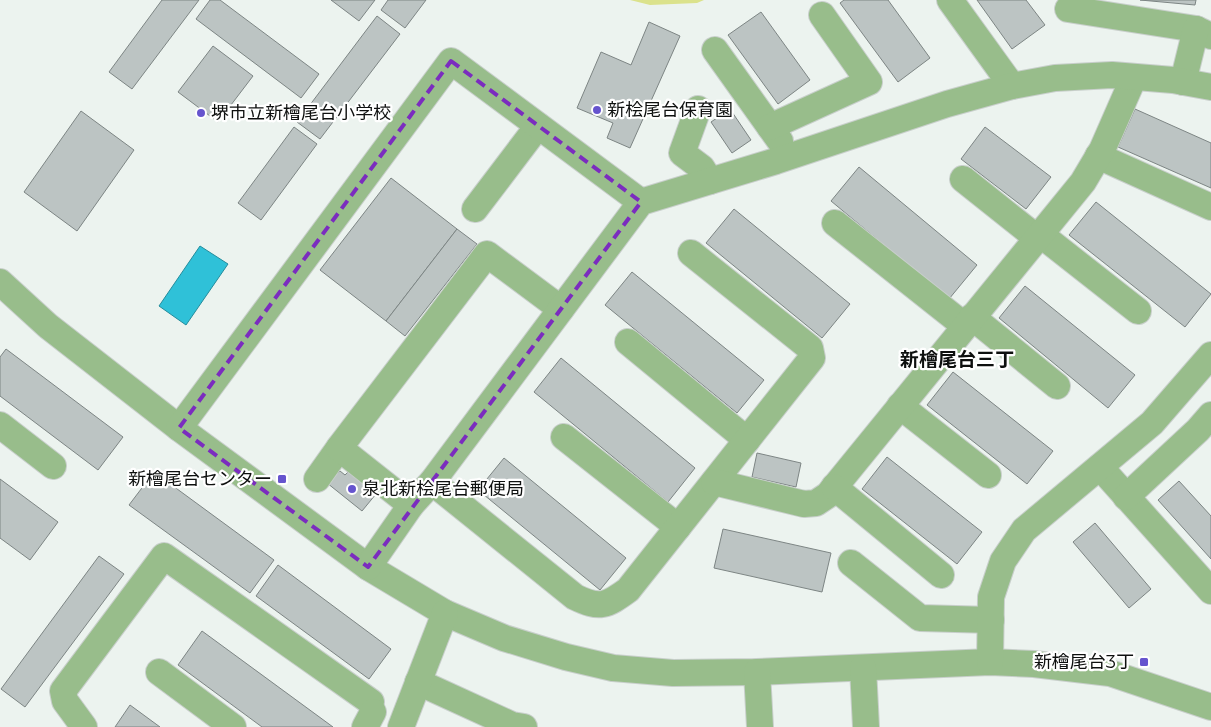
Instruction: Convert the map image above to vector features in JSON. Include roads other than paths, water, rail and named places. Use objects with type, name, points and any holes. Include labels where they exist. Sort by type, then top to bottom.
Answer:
[{"type":"street","points":[[950,0],[1012,86]]},
{"type":"street","points":[[1068,9],[1203,33],[1183,82]]},
{"type":"street","points":[[770,127],[869,82],[822,15]]},
{"type":"street","points":[[715,50],[791,156]]},
{"type":"street","points":[[179,428],[451,60],[641,202]]},
{"type":"street","points":[[368,567],[411,505],[432,482],[641,202],[791,156],[947,104],[1012,86],[1055,78],[1112,75],[1183,82],[1211,87]]},
{"type":"street","points":[[714,482],[804,504],[816,503],[828,495],[1083,182],[1098,156],[1134,77]]},
{"type":"street","points":[[698,109],[682,153],[702,168],[710,181]]},
{"type":"street","points":[[475,209],[538,126]]},
{"type":"street","points":[[1098,156],[1211,207]]},
{"type":"street","points":[[963,179],[1138,311]]},
{"type":"street","points":[[835,223],[1057,386]]},
{"type":"street","points":[[432,482],[575,597],[593,605],[609,604],[628,590],[812,358],[810,348],[691,253]]},
{"type":"street","points":[[317,479],[479,254],[487,254],[561,309]]},
{"type":"street","points":[[0,282],[48,326],[179,428],[368,567],[445,613],[504,638],[566,657],[613,668],[673,673],[757,672],[990,662],[1034,664],[1110,673],[1211,707]]},
{"type":"street","points":[[628,342],[747,440]]},
{"type":"street","points":[[990,662],[992,597],[1003,561],[1024,530],[1152,423],[1211,355]]},
{"type":"street","points":[[900,406],[988,475]]},
{"type":"street","points":[[1126,497],[1198,430],[1211,415]]},
{"type":"street","points":[[0,425],[53,466]]},
{"type":"street","points":[[564,437],[678,527]]},
{"type":"street","points":[[340,448],[411,505]]},
{"type":"street","points":[[1100,467],[1211,591]]},
{"type":"street","points":[[834,487],[941,575]]},
{"type":"street","points":[[84,727],[64,700],[63,691],[164,556],[370,714]]},
{"type":"street","points":[[851,563],[920,618],[991,620]]},
{"type":"street","points":[[401,727],[445,613]]},
{"type":"street","points":[[863,668],[866,727]]},
{"type":"street","points":[[159,672],[233,727]]},
{"type":"street","points":[[757,672],[760,727]]},
{"type":"street","points":[[418,682],[516,726]]},
{"type":"water","points":[[200,246],[228,264],[186,325],[159,306]]},
{"type":"place","name":"新桧尾台保育園","points":[[597,110]]},
{"type":"place","name":"堺市立新檜尾台小学校","points":[[201,113]]},
{"type":"place","name":"新檜尾台センター","points":[[282,479]]},
{"type":"place","name":"泉北新桧尾台郵便局","points":[[352,489]]},
{"type":"place","name":"新檜尾台3丁","points":[[1144,662]]},
{"type":"district","name":"新檜尾台三丁","points":[[957,359]]}]
